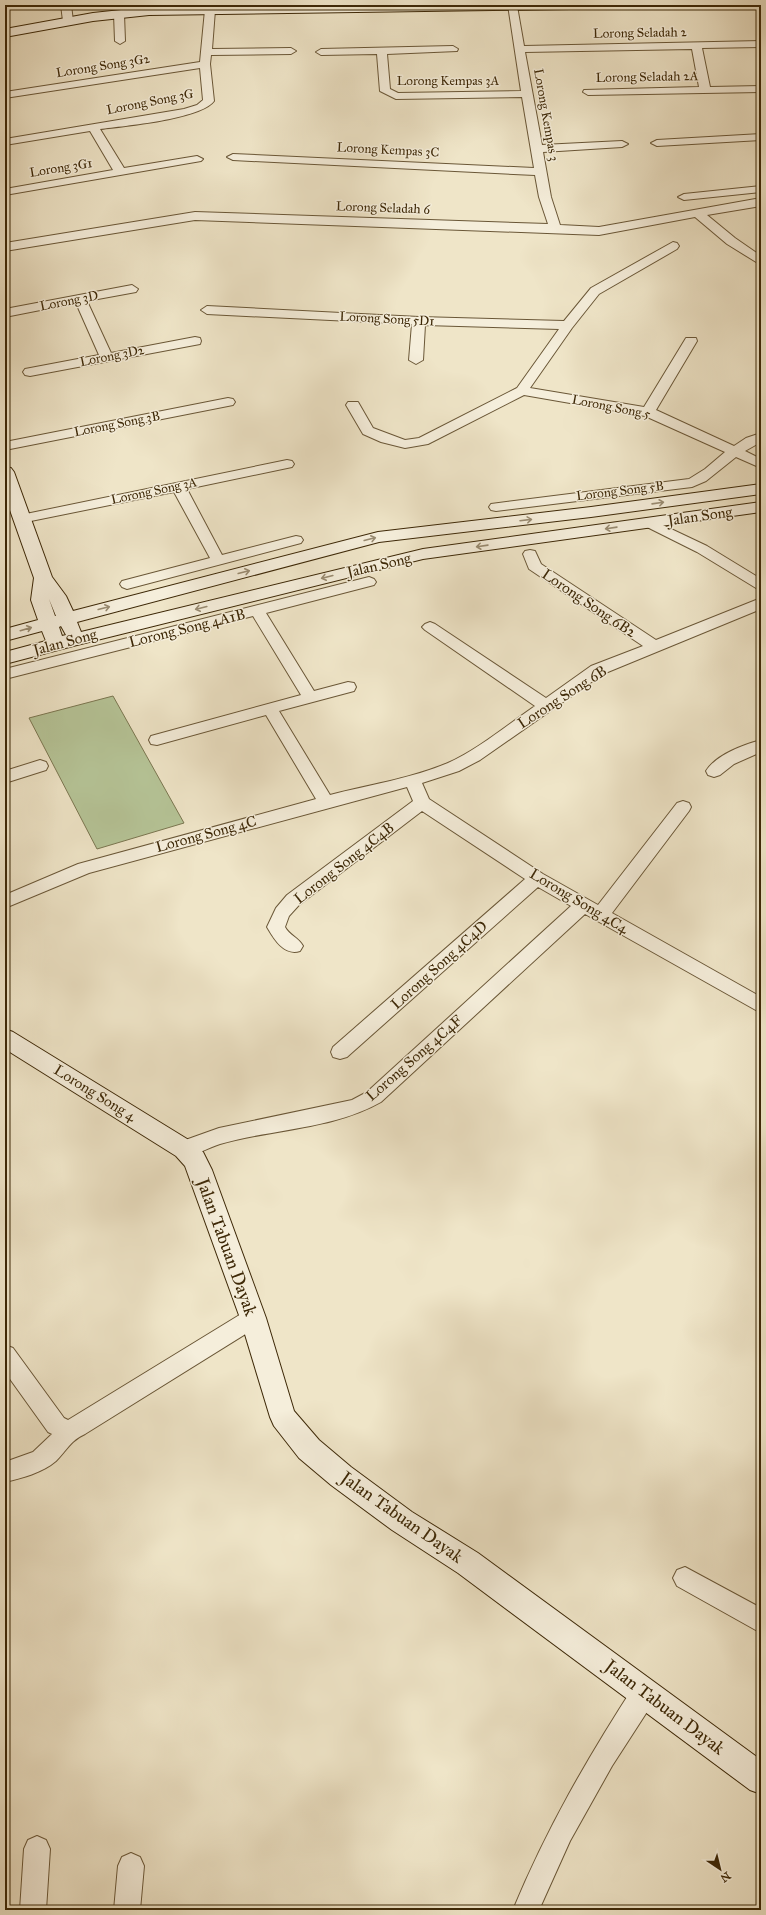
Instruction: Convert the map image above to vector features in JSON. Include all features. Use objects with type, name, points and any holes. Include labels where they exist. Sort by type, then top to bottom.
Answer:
[{"type":"street","points":[[66,5],[68,21]]},
{"type":"street","points":[[5,32],[119,14],[191,8],[210,10],[248,7],[570,5]]},
{"type":"street","name":"Lorong Kempas 3","points":[[512,6],[528,94],[536,149],[542,172],[545,197],[555,228]]},
{"type":"street","name":"Lorong Song 3G","points":[[5,142],[186,112],[201,107],[209,101],[205,64],[208,52],[210,10]]},
{"type":"street","points":[[119,14],[120,41]]},
{"type":"street","name":"Lorong Seladah 2","points":[[520,49],[761,44]]},
{"type":"street","name":"Lorong Seladah 2A","points":[[696,45],[705,90]]},
{"type":"street","name":"Lorong Kempas 3A","points":[[321,52],[453,49]]},
{"type":"street","points":[[208,52],[291,51]]},
{"type":"street","name":"Lorong Kempas 3A","points":[[382,51],[385,91],[391,95],[402,97],[528,94]]},
{"type":"street","name":"Lorong Song 3G2","points":[[5,95],[205,64]]},
{"type":"street","name":"Lorong Seladah 2A","points":[[588,92],[761,89]]},
{"type":"street","name":"Lorong 3G1","points":[[94,128],[121,173]]},
{"type":"street","points":[[657,142],[761,137]]},
{"type":"street","points":[[536,149],[622,144]]},
{"type":"street","name":"Lorong Kempas 3C","points":[[233,157],[542,172]]},
{"type":"street","name":"Lorong 3G1","points":[[5,192],[197,159]]},
{"type":"street","points":[[684,197],[761,189]]},
{"type":"street","name":"Lorong Seladah 6","points":[[5,247],[195,216],[555,228],[599,231],[698,212],[761,202]]},
{"type":"street","points":[[698,212],[731,241],[761,261]]},
{"type":"street","points":[[353,404],[368,431],[386,439],[405,444],[424,441],[522,391],[568,325],[595,292],[673,246]]},
{"type":"street","name":"Lorong 3D","points":[[5,313],[132,289]]},
{"type":"street","points":[[80,299],[106,357]]},
{"type":"street","name":"Lorong Song 5D1","points":[[207,310],[419,321],[568,325]]},
{"type":"street","points":[[416,360],[419,321]]},
{"type":"street","name":"Lorong 3D2","points":[[30,372],[195,341]]},
{"type":"street","points":[[648,412],[691,341]]},
{"type":"street","name":"Lorong Song 5","points":[[522,391],[648,412],[664,418],[761,464]]},
{"type":"street","name":"Lorong Song 3B","points":[[5,446],[228,402]]},
{"type":"street","name":"Lorong Song 5B","points":[[496,507],[692,483],[699,480],[735,451],[761,437]]},
{"type":"street","name":"Lorong Song 3A","points":[[21,519],[287,464]]},
{"type":"street","points":[[5,472],[43,578],[57,596],[75,639]]},
{"type":"street","points":[[178,486],[218,560]]},
{"type":"street","name":"Jalan Song","points":[[5,635],[378,537],[591,512],[761,489]]},
{"type":"street","name":"Jalan Song","points":[[5,658],[75,639],[423,554],[761,508]]},
{"type":"street","points":[[591,512],[629,515],[650,523],[702,549],[761,585]]},
{"type":"street","points":[[127,584],[296,540]]},
{"type":"street","name":"Lorong Song 6B2","points":[[530,554],[534,566],[654,646]]},
{"type":"street","points":[[43,578],[40,600],[56,644]]},
{"type":"street","name":"Lorong Song 4A1B","points":[[5,674],[369,582]]},
{"type":"street","name":"Lorong Song 6B","points":[[412,780],[453,767],[469,759],[597,670],[761,603]]},
{"type":"street","points":[[256,611],[310,697]]},
{"type":"street","points":[[430,627],[545,706]]},
{"type":"street","points":[[158,740],[348,687]]},
{"type":"street","points":[[270,709],[326,802]]},
{"type":"street","points":[[714,770],[728,760],[761,746]]},
{"type":"street","points":[[5,777],[40,766]]},
{"type":"street","points":[[412,780],[422,803]]},
{"type":"street","name":"Lorong Song 4C","points":[[5,902],[84,868],[412,780]]},
{"type":"street","name":"Lorong Song 4C4","points":[[422,803],[537,878],[761,1006]]},
{"type":"street","name":"Lorong Song 4C4B","points":[[294,946],[280,936],[276,927],[282,914],[293,900],[422,803]]},
{"type":"street","points":[[601,914],[683,807]]},
{"type":"street","name":"Lorong Song 4C4D","points":[[340,1052],[537,878]]},
{"type":"street","name":"Lorong Song 4C4F","points":[[184,1149],[219,1136],[356,1107],[374,1097],[583,905]]},
{"type":"street","name":"Lorong Song 4","points":[[5,1038],[184,1149]]},
{"type":"street","name":"Jalan Tabuan Dayak","points":[[184,1149],[194,1159],[200,1170],[253,1318],[283,1417],[308,1449],[341,1476],[402,1521],[468,1563],[761,1779]]},
{"type":"street","points":[[5,1472],[39,1462],[52,1452],[67,1430],[77,1427],[253,1318]]},
{"type":"street","points":[[5,1355],[56,1425],[67,1430]]},
{"type":"street","points":[[685,1578],[761,1621]]},
{"type":"street","points":[[526,1910],[561,1832],[603,1757],[645,1692]]},
{"type":"street","points":[[33,1910],[37,1850]]},
{"type":"street","points":[[126,1910],[131,1866]]},
{"type":"green space","points":[[113,696],[184,823],[97,849],[29,718]]},
{"type":"building","points":[[761,1899],[761,1910],[755,1910]]}]
